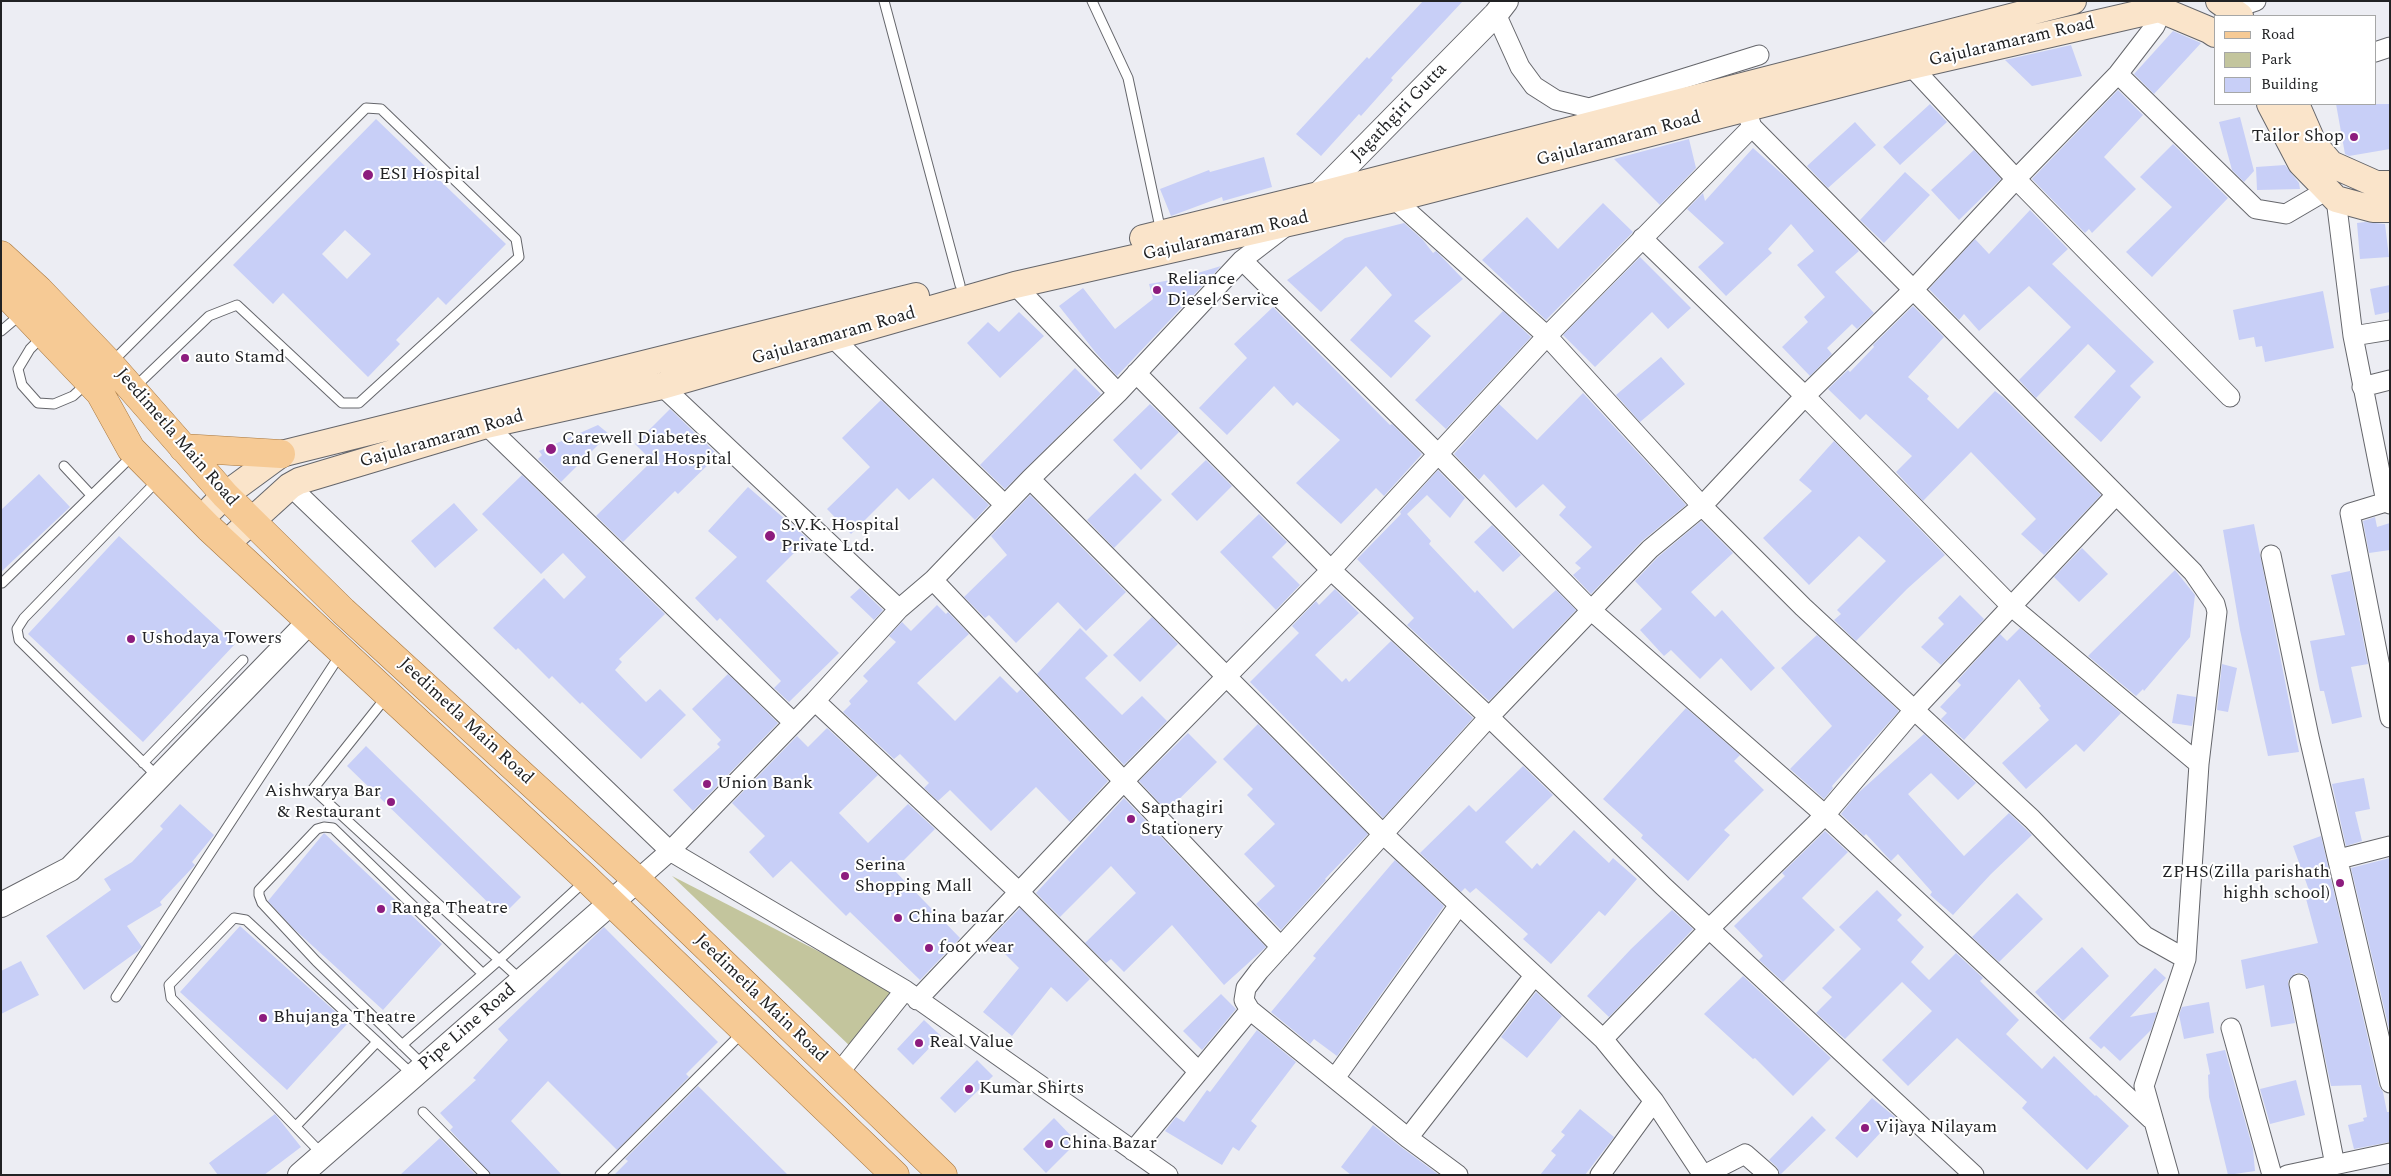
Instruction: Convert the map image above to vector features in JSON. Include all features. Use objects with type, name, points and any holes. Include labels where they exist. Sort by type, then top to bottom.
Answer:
[{"type":"main road","name":"Gajularamaram Road","points":[[244,528],[290,486],[486,425],[662,386],[1015,285],[1748,117],[1911,66],[2000,33],[2073,1]]},
{"type":"main road","name":"Gajularamaram Road","points":[[218,502],[281,454],[673,358],[1161,233],[2000,33],[2159,9]]},
{"type":"main road","points":[[2159,9],[2214,33]]},
{"type":"main road","points":[[2271,105],[2301,163],[2331,194],[2373,209],[2390,209]]},
{"type":"main road","points":[[2296,105],[2313,143],[2331,164],[2376,184],[2390,184]]},
{"type":"main road","name":"Jeedimetla Main Road","points":[[1,255],[39,290],[100,379],[131,449],[209,528],[587,879],[895,1175]]},
{"type":"main road","name":"Jeedimetla Main Road","points":[[1,289],[45,333],[100,379],[133,389],[183,448],[218,502],[244,528],[343,611],[636,880],[944,1175]]},
{"type":"main road","points":[[100,379],[218,502]]},
{"type":"main road","points":[[183,448],[281,454]]},
{"type":"main road","points":[[244,528],[444,725],[465,766]]},
{"type":"street","points":[[1501,8],[1520,67],[1534,86],[1556,100],[1589,108],[1759,55]]},
{"type":"street","name":"Jagathgiri Gutta","points":[[1292,222],[1501,8]]},
{"type":"street","points":[[1458,1175],[1408,1138],[1250,1010],[1244,1000],[1246,988],[1489,717],[1650,549],[1702,506],[1805,396],[1913,290],[2016,179],[2118,74],[2155,26],[2159,17],[2159,9]]},
{"type":"street","points":[[2376,52],[2390,47]]},
{"type":"street","points":[[1911,66],[2016,179],[2230,397]]},
{"type":"street","points":[[2118,74],[2256,209],[2286,214],[2331,194],[2362,387],[2383,451],[2388,503],[2350,513],[2390,718]]},
{"type":"street","points":[[838,1074],[911,995],[1019,892],[1123,782],[1331,570],[1547,336],[1642,238],[1748,117],[1913,290],[2115,496],[2193,572],[2215,604],[2217,612],[2199,764],[2186,959],[2144,1086],[2151,1119],[2169,1175]]},
{"type":"street","points":[[1394,199],[1547,336],[1702,506],[1803,606],[2032,819],[2145,936],[2186,959]]},
{"type":"street","points":[[636,880],[670,851],[815,701],[899,609],[933,580],[1030,479],[1118,393],[1242,260],[1292,222]]},
{"type":"street","points":[[1642,238],[1805,396],[2012,607],[2199,764]]},
{"type":"street","points":[[1242,260],[1438,454],[1592,611],[1825,815],[2151,1119]]},
{"type":"street","points":[[1015,285],[1118,393]]},
{"type":"street","points":[[2353,336],[2390,330]]},
{"type":"street","points":[[833,338],[1005,505]]},
{"type":"street","points":[[1136,373],[1331,570],[1489,717],[1709,929],[1974,1175]]},
{"type":"street","points":[[2362,387],[2390,380]]},
{"type":"street","points":[[662,386],[899,609]]},
{"type":"street","points":[[486,425],[794,723]]},
{"type":"street","points":[[1030,479],[1383,834],[1603,1039],[1654,1101],[1704,1175],[1745,1154],[1769,1175]]},
{"type":"street","points":[[290,486],[670,851],[911,995],[1133,1151],[1148,1169],[1168,1175]]},
{"type":"street","points":[[1603,1039],[1709,929],[1825,815],[1914,710],[2115,496]]},
{"type":"street","points":[[2271,555],[2309,737],[2390,1082]]},
{"type":"street","points":[[933,580],[1281,947]]},
{"type":"street","points":[[1,904],[70,869],[151,771],[190,731],[309,622]]},
{"type":"street","points":[[815,701],[1019,892],[1198,1071]]},
{"type":"street","points":[[2338,860],[2390,846]]},
{"type":"street","name":"Pipe Line Road","points":[[300,1175],[636,880]]},
{"type":"street","points":[[1336,1078],[1459,906]]},
{"type":"street","points":[[1408,1138],[1534,976]]},
{"type":"street","points":[[2299,984],[2335,1164]]},
{"type":"street","points":[[1133,1151],[1250,1010]]},
{"type":"street","points":[[2231,1028],[2272,1175]]},
{"type":"street","points":[[1600,1175],[1654,1101]]},
{"type":"street","points":[[2287,1175],[2390,1153]]},
{"type":"lane","points":[[884,1],[960,284]]},
{"type":"lane","points":[[1092,1],[1128,78],[1161,233]]},
{"type":"lane","points":[[45,333],[30,349],[18,369],[22,386],[38,403],[54,404],[73,396],[100,379],[366,108],[381,109],[516,239],[519,258],[359,404],[342,403],[237,305],[209,316],[133,389]]},
{"type":"lane","points":[[1,330],[24,312]]},
{"type":"lane","points":[[2,583],[135,453]]},
{"type":"lane","points":[[64,466],[91,495]]},
{"type":"lane","points":[[151,771],[19,640],[17,629],[24,618],[160,478]]},
{"type":"lane","points":[[116,997],[342,653]]},
{"type":"lane","points":[[190,731],[243,660]]},
{"type":"lane","points":[[389,694],[313,789],[522,981]]},
{"type":"lane","points":[[419,1071],[402,1045],[316,961],[262,902],[259,895],[265,882],[317,829],[324,827],[333,828],[342,834],[483,974]]},
{"type":"lane","points":[[402,1045],[499,960],[587,879]]},
{"type":"lane","points":[[323,1155],[171,998],[169,985],[234,918],[246,920],[377,1042],[419,1071]]},
{"type":"lane","points":[[600,1175],[746,1030]]},
{"type":"lane","points":[[296,1126],[377,1042]]},
{"type":"lane","points":[[423,1112],[485,1175]]},
{"type":"green space","points":[[672,876],[896,991],[852,1048]]},
{"type":"building","points":[[1423,1],[1463,1],[1391,78],[1393,80],[1361,116],[1359,114],[1321,156],[1296,134],[1367,57],[1369,59]]},
{"type":"building","points":[[2173,31],[2201,43],[2154,94],[2134,74]]},
{"type":"building","points":[[2071,45],[2082,76],[2032,86],[2005,60]]},
{"type":"building","points":[[2118,90],[2143,115],[2104,157],[2136,189],[2092,233],[2089,229],[2085,233],[2032,179]]},
{"type":"building","points":[[1930,104],[1947,122],[1900,165],[1883,147]]},
{"type":"building","points":[[2390,104],[2390,149],[2349,156],[2345,154],[2336,105]]},
{"type":"building","points":[[2240,117],[2254,171],[2244,182],[2232,170],[2219,122]]},
{"type":"building","points":[[376,119],[506,244],[446,305],[438,297],[396,340],[400,344],[368,377],[283,293],[273,304],[233,265]],"holes":[[[345,230],[371,254],[347,279],[322,254]]]},
{"type":"building","points":[[1855,122],[1876,145],[1828,188],[1807,166]]},
{"type":"building","points":[[1689,139],[1696,168],[1660,205],[1614,159]]},
{"type":"building","points":[[2173,144],[2228,198],[2152,277],[2126,252],[2172,207],[2140,177]]},
{"type":"building","points":[[1753,148],[1790,181],[1859,251],[1835,272],[1874,313],[1857,329],[1852,324],[1827,348],[1832,354],[1810,376],[1782,347],[1808,322],[1804,317],[1825,297],[1797,265],[1814,251],[1791,224],[1768,249],[1772,253],[1726,296],[1698,267],[1724,243],[1687,209],[1703,193],[1705,201]]},
{"type":"building","points":[[1974,150],[2001,179],[1959,220],[1931,190]]},
{"type":"building","points":[[1264,157],[1272,187],[1223,201],[1222,197],[1171,216],[1160,189],[1209,170],[1210,172]]},
{"type":"building","points":[[2285,165],[2299,183],[2300,189],[2257,190],[2256,167]]},
{"type":"building","points":[[1905,172],[1930,195],[1884,243],[1860,220]]},
{"type":"building","points":[[1603,203],[1633,232],[1546,320],[1482,260],[1527,217],[1558,249]]},
{"type":"building","points":[[2030,210],[2068,249],[2052,264],[2154,362],[2130,386],[2141,397],[2101,442],[2074,417],[2116,371],[2088,344],[2036,398],[2019,380],[2071,327],[2029,286],[1979,331],[1964,314],[1959,320],[1929,289],[1975,239],[1989,254]]},
{"type":"building","points":[[1404,223],[1423,240],[1433,253],[1436,251],[1463,279],[1414,321],[1431,336],[1391,378],[1350,340],[1392,295],[1366,266],[1321,312],[1287,280],[1345,238]]},
{"type":"building","points":[[2357,223],[2385,224],[2389,257],[2360,259]]},
{"type":"building","points":[[1640,257],[1691,308],[1668,329],[1652,312],[1595,367],[1563,335]]},
{"type":"building","points":[[1221,266],[1117,376],[1059,306],[1083,288],[1115,329],[1153,299],[1149,284],[1181,278]]},
{"type":"building","points":[[2390,285],[2390,312],[2375,315],[2370,289]]},
{"type":"building","points":[[2323,291],[2334,348],[2265,362],[2262,346],[2256,347],[2254,337],[2239,340],[2233,310]]},
{"type":"building","points":[[1913,306],[1944,337],[1908,377],[1929,396],[1927,399],[1958,429],[1995,391],[2101,495],[2044,555],[2021,534],[2036,519],[1971,452],[1923,501],[1896,472],[1912,456],[1866,414],[1860,420],[1828,389],[1848,370],[1850,372],[1874,347],[1873,345]]},
{"type":"building","points":[[1273,307],[1390,425],[1392,424],[1422,454],[1384,496],[1376,488],[1341,524],[1296,483],[1340,440],[1297,402],[1293,406],[1274,386],[1227,435],[1199,408],[1247,358],[1234,344]]},
{"type":"building","points":[[1503,311],[1531,337],[1446,429],[1415,400]]},
{"type":"building","points":[[1019,312],[1044,336],[1000,378],[967,343],[988,322],[999,332]]},
{"type":"building","points":[[1661,357],[1685,384],[1640,422],[1616,395]]},
{"type":"building","points":[[1075,368],[1101,394],[1005,489],[980,465]]},
{"type":"building","points":[[1583,393],[1686,505],[1642,541],[1591,594],[1573,575],[1581,568],[1575,563],[1592,547],[1559,515],[1566,507],[1543,484],[1516,508],[1484,474],[1479,480],[1454,454],[1499,404],[1537,440]]},
{"type":"building","points":[[881,400],[989,505],[975,520],[933,478],[909,500],[897,488],[851,534],[827,509],[870,467],[842,438]]},
{"type":"building","points":[[1150,404],[1179,432],[1141,470],[1113,440]]},
{"type":"building","points":[[670,409],[718,455],[678,494],[675,491],[623,542],[596,516],[652,461],[635,444]]},
{"type":"building","points":[[598,425],[609,434],[561,482],[538,459],[542,455],[539,451]]},
{"type":"building","points":[[1834,441],[1945,555],[1907,589],[1856,641],[1834,620],[1841,614],[1837,610],[1886,561],[1859,536],[1809,585],[1763,538],[1812,491],[1799,480]]},
{"type":"building","points":[[1206,460],[1232,486],[1197,521],[1171,494]]},
{"type":"building","points":[[1438,470],[1465,498],[1450,518],[1427,495],[1407,514],[1431,541],[1429,544],[1475,593],[1477,590],[1513,629],[1556,590],[1576,610],[1489,701],[1407,625],[1414,618],[1357,559],[1401,514],[1400,512]]},
{"type":"building","points":[[1135,473],[1162,500],[1114,548],[1087,520]]},
{"type":"building","points":[[39,474],[70,507],[1,572],[1,510]]},
{"type":"building","points":[[522,475],[665,614],[619,659],[622,662],[615,670],[646,702],[660,689],[686,715],[641,759],[582,702],[580,704],[552,676],[549,679],[518,648],[516,650],[493,628],[544,578],[564,599],[586,577],[563,553],[541,574],[482,514]]},
{"type":"building","points":[[748,487],[808,539],[766,581],[839,653],[789,702],[774,688],[781,681],[720,618],[717,621],[695,598],[737,557],[708,531]]},
{"type":"building","points":[[1030,495],[1126,592],[1086,631],[1058,602],[1016,643],[989,615],[985,618],[964,597],[1007,555],[991,536]]},
{"type":"building","points":[[454,503],[478,530],[435,568],[411,541]]},
{"type":"building","points":[[1259,514],[1287,542],[1272,557],[1300,585],[1276,610],[1220,552]]},
{"type":"building","points":[[2375,517],[2377,527],[2390,523],[2390,550],[2369,553],[2363,521]]},
{"type":"building","points":[[1701,521],[1733,553],[1691,592],[1715,617],[1722,610],[1775,668],[1751,691],[1721,658],[1700,679],[1671,650],[1664,656],[1640,630],[1662,609],[1635,581],[1658,557]]},
{"type":"building","points":[[2254,524],[2299,752],[2268,756],[2240,630],[2223,530]]},
{"type":"building","points":[[1492,525],[1521,555],[1503,572],[1474,542]]},
{"type":"building","name":"Ushodaya Towers","points":[[119,536],[235,644],[143,742],[28,634]]},
{"type":"building","points":[[2082,548],[2108,574],[2079,602],[2054,577]]},
{"type":"building","points":[[2175,570],[2195,595],[2190,637],[2144,691],[2143,689],[2136,696],[2088,656]]},
{"type":"building","points":[[2350,571],[2368,664],[2351,667],[2362,717],[2332,724],[2324,691],[2320,691],[2310,641],[2345,635],[2331,575]]},
{"type":"building","points":[[860,588],[883,610],[874,620],[850,597]]},
{"type":"building","points":[[1335,589],[1359,613],[1315,655],[1342,682],[1346,678],[1349,682],[1391,641],[1473,718],[1383,818],[1250,682],[1299,633],[1292,626],[1316,601],[1319,605]]},
{"type":"building","points":[[1960,595],[1984,619],[1941,665],[1921,647],[1944,624],[1938,618]]},
{"type":"building","points":[[937,605],[946,614],[948,612],[969,634],[917,683],[955,721],[1000,676],[1017,693],[1021,689],[1108,781],[1070,822],[1036,787],[991,831],[950,790],[938,801],[924,788],[929,783],[900,754],[894,759],[843,712],[851,704],[849,701],[868,681],[863,676],[896,642],[889,636],[902,622],[911,631]]},
{"type":"building","points":[[1152,617],[1178,644],[1140,682],[1113,655]]},
{"type":"building","points":[[1080,628],[1108,656],[1085,678],[1122,715],[1142,696],[1167,721],[1124,765],[1037,674]]},
{"type":"building","points":[[2020,628],[2121,713],[2084,752],[2076,744],[2026,789],[2002,763],[2049,720],[2039,708],[2041,706],[2019,679],[1964,740],[1941,719],[1947,713],[1940,707],[1961,685],[1957,681],[2000,634],[2007,641]]},
{"type":"building","points":[[1817,635],[1899,711],[1832,786],[1833,788],[1824,799],[1790,769],[1832,726],[1781,668]]},
{"type":"building","points":[[2222,664],[2237,668],[2228,712],[2217,710]]},
{"type":"building","points":[[728,674],[778,723],[693,811],[673,790],[720,747],[717,744],[721,740],[692,709]]},
{"type":"building","points":[[2177,694],[2196,697],[2192,726],[2172,723]]},
{"type":"building","points":[[1686,708],[1740,755],[1734,761],[1764,790],[1724,830],[1730,835],[1688,881],[1641,838],[1643,835],[1603,799]]},
{"type":"building","points":[[1258,724],[1368,834],[1325,879],[1281,930],[1256,904],[1275,886],[1244,854],[1275,824],[1247,795],[1253,789],[1223,759]]},
{"type":"building","points":[[827,728],[878,775],[839,813],[868,843],[908,804],[935,829],[894,870],[960,938],[920,980],[850,912],[846,916],[791,861],[773,878],[749,852],[765,836],[732,803],[797,736],[808,747]]},
{"type":"building","points":[[1188,733],[1217,762],[1167,811],[1139,781]]},
{"type":"building","points":[[1924,734],[1976,783],[1958,800],[1931,773],[1908,794],[1964,856],[2009,813],[2032,835],[1991,874],[1953,915],[1930,895],[1932,892],[1898,854],[1891,861],[1866,834],[1864,836],[1841,814],[1857,794]]},
{"type":"building","points":[[366,746],[521,897],[502,916],[347,766]]},
{"type":"building","points":[[1523,766],[1553,795],[1505,842],[1532,869],[1537,863],[1540,866],[1574,830],[1609,863],[1613,858],[1637,879],[1605,916],[1599,911],[1551,964],[1523,939],[1528,934],[1476,888],[1470,893],[1465,888],[1461,892],[1420,853],[1469,805],[1476,812]]},
{"type":"building","points":[[2364,778],[2370,809],[2355,812],[2362,841],[2346,846],[2332,784]]},
{"type":"building","points":[[1124,798],[1266,947],[1224,985],[1172,925],[1124,972],[1111,959],[1106,963],[1085,943],[1136,893],[1111,866],[1060,917],[1036,893]]},
{"type":"building","points":[[180,804],[214,835],[192,862],[195,865],[160,902],[162,905],[127,926],[142,947],[84,990],[46,936],[111,890],[104,879],[132,862],[163,829],[160,826]]},
{"type":"building","points":[[1825,831],[1848,852],[1802,898],[1835,930],[1783,982],[1759,960],[1763,956],[1734,926],[1785,876],[1782,873]]},
{"type":"building","points":[[324,833],[442,944],[383,1010],[293,928],[268,901]]},
{"type":"building","points":[[2321,836],[2379,1086],[2383,1092],[2387,1112],[2390,1112],[2390,1142],[2354,1149],[2348,1125],[2364,1121],[2363,1118],[2367,1117],[2361,1085],[2331,1086],[2308,977],[2302,973],[2296,973],[2288,981],[2295,1023],[2271,1027],[2264,985],[2246,989],[2241,960],[2318,943],[2305,895],[2310,893],[2293,846]]},
{"type":"building","points":[[2390,858],[2390,1033],[2351,868]]},
{"type":"building","points":[[1395,860],[1444,906],[1337,1056],[1314,1039],[1310,1044],[1271,1012],[1316,958],[1313,956]]},
{"type":"building","points":[[1877,890],[1902,915],[1897,920],[1924,947],[1911,962],[1929,980],[1956,953],[1983,978],[1980,981],[2019,1020],[2006,1034],[2042,1069],[2054,1056],[2129,1126],[2087,1170],[2022,1108],[2027,1102],[1957,1038],[1908,1086],[1882,1060],[1932,1011],[1902,982],[1845,1039],[1816,1013],[1832,997],[1822,988],[1861,949],[1839,927]]},
{"type":"building","points":[[2017,893],[2043,919],[1999,962],[1972,937]]},
{"type":"building","points":[[1020,908],[1090,979],[1067,1002],[1051,987],[1012,1036],[983,1012],[1019,968],[990,939]]},
{"type":"building","points":[[1672,910],[1693,929],[1609,1017],[1587,996],[1631,949]]},
{"type":"building","points":[[240,926],[348,1023],[287,1090],[180,992]]},
{"type":"building","points":[[604,927],[718,1042],[686,1074],[689,1077],[617,1150],[548,1081],[511,1121],[562,1175],[491,1175],[450,1130],[453,1127],[440,1113],[476,1080],[473,1078],[508,1040],[498,1029]]},
{"type":"building","points":[[2082,947],[2109,976],[2063,1021],[2035,992]]},
{"type":"building","points":[[21,961],[39,995],[1,1014],[1,971]]},
{"type":"building","points":[[2155,968],[2166,978],[2130,1017],[2157,1012],[2151,1030],[2120,1061],[2104,1046],[2101,1049],[2089,1038]]},
{"type":"building","points":[[1743,976],[1831,1058],[1793,1096],[1755,1058],[1753,1059],[1704,1014]]},
{"type":"building","points":[[1536,992],[1562,1016],[1527,1058],[1501,1037]]},
{"type":"building","points":[[1221,994],[1236,1009],[1202,1050],[1183,1031]]},
{"type":"building","points":[[2209,1002],[2214,1033],[2184,1039],[2179,1015],[2182,1007]]},
{"type":"building","points":[[924,1020],[941,1036],[913,1065],[897,1049]]},
{"type":"building","points":[[1257,1030],[1296,1062],[1251,1121],[1257,1126],[1239,1151],[1233,1147],[1222,1165],[1165,1131],[1176,1117],[1184,1122],[1207,1090],[1210,1092]]},
{"type":"building","points":[[2225,1050],[2253,1149],[2255,1171],[2228,1175],[2209,1097],[2208,1075],[2210,1074],[2206,1054]]},
{"type":"building","points":[[977,1060],[993,1076],[955,1113],[940,1098]]},
{"type":"building","points":[[2296,1080],[2305,1115],[2270,1124],[2260,1089]]},
{"type":"building","points":[[698,1086],[788,1175],[614,1175],[628,1161],[625,1159]]},
{"type":"building","name":"Vijaya Nilayam","points":[[1872,1098],[1895,1117],[1857,1158],[1835,1138]]},
{"type":"building","points":[[1580,1109],[1614,1137],[1585,1175],[1540,1175],[1556,1155],[1551,1151],[1565,1135],[1561,1132]]},
{"type":"building","points":[[275,1114],[301,1147],[264,1175],[218,1175],[209,1163]]},
{"type":"building","points":[[1812,1116],[1826,1130],[1780,1175],[1777,1167],[1769,1160]]},
{"type":"building","points":[[1054,1118],[1077,1142],[1046,1173],[1023,1149]]},
{"type":"building","points":[[1373,1125],[1439,1175],[1351,1175],[1341,1167]]},
{"type":"building","points":[[440,1138],[476,1175],[400,1175]]},
{"type":"place","name":"Tailor Shop","points":[[2354,137]]},
{"type":"place","name":"ESI Hospital","points":[[368,175]]},
{"type":"place","name":"Reliance Diesel Service","points":[[1157,290]]},
{"type":"place","name":"auto Stamd","points":[[185,358]]},
{"type":"place","name":"Carewell Diabetes and General Hospital","points":[[551,449]]},
{"type":"place","name":"S.V.K. Hospital Private Ltd.","points":[[770,536]]},
{"type":"place","name":"Ushodaya Towers","points":[[131,639]]},
{"type":"place","name":"Union Bank","points":[[707,784]]},
{"type":"place","name":"Aishwarya Bar & Restaurant","points":[[391,802]]},
{"type":"place","name":"Sapthagiri Stationery","points":[[1131,819]]},
{"type":"place","name":"Serina Shopping Mall","points":[[845,876]]},
{"type":"place","name":"ZPHS(Zilla parishath highh school)","points":[[2340,883]]},
{"type":"place","name":"Ranga Theatre","points":[[381,909]]},
{"type":"place","name":"China bazar","points":[[898,918]]},
{"type":"place","name":"foot wear","points":[[929,948]]},
{"type":"place","name":"Bhujanga Theatre","points":[[263,1018]]},
{"type":"place","name":"Real Value","points":[[919,1043]]},
{"type":"place","name":"Kumar Shirts","points":[[969,1089]]},
{"type":"place","name":"Vijaya Nilayam","points":[[1865,1128]]},
{"type":"place","name":"China Bazar","points":[[1049,1144]]}]
